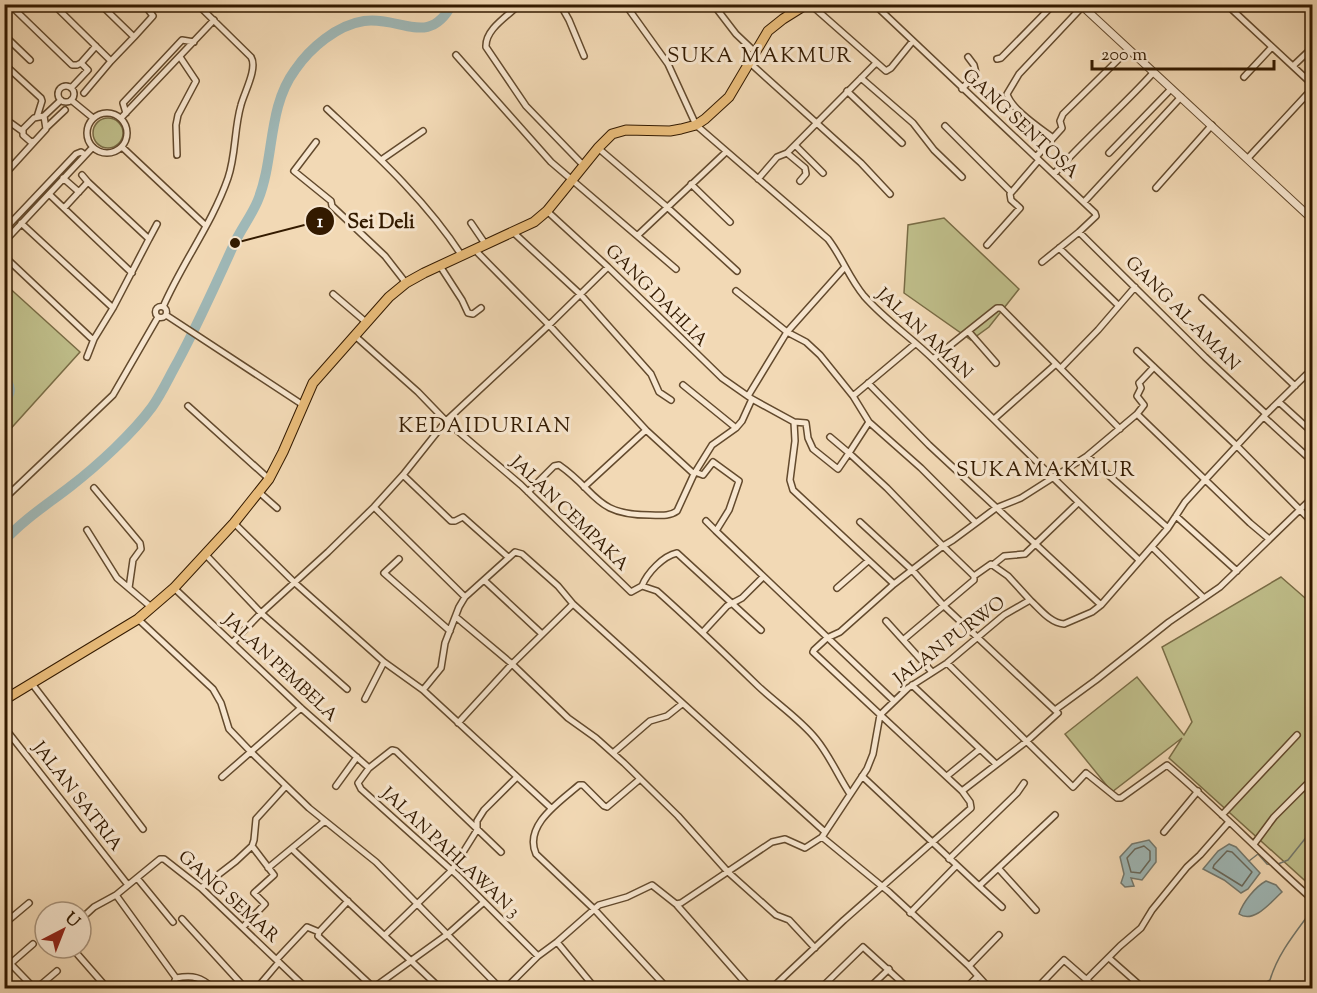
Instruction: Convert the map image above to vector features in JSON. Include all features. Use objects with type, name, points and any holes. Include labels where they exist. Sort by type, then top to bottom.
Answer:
[{"type":"main road","points":[[4,700],[33,685],[138,619],[174,588],[206,555],[269,479],[284,452],[313,383],[389,297],[406,283],[534,222],[547,211],[612,134],[620,130],[670,131],[696,125],[729,97],[768,31],[809,4]]},
{"type":"street","points":[[9,4],[72,65],[76,66],[81,63],[96,46]]},
{"type":"street","points":[[53,4],[111,61]]},
{"type":"street","points":[[100,4],[134,37]]},
{"type":"street","points":[[84,93],[153,16],[144,4]]},
{"type":"street","points":[[163,307],[176,278],[206,226],[230,171],[239,111],[254,63],[251,57],[197,4]]},
{"type":"street","points":[[520,4],[490,31],[486,39],[486,47],[526,106],[584,166]]},
{"type":"street","points":[[560,4],[584,56]]},
{"type":"street","points":[[626,4],[668,64],[696,125]]},
{"type":"street","points":[[713,4],[735,34],[755,52]]},
{"type":"street","points":[[783,4],[790,15]]},
{"type":"street","points":[[809,4],[888,71],[912,42]]},
{"type":"street","name":"GANG SENTOSA","points":[[873,4],[1084,201],[1096,216],[1042,262]]},
{"type":"street","points":[[997,59],[1054,4]]},
{"type":"street","points":[[1226,4],[1312,84]]},
{"type":"street","points":[[1053,138],[1017,109],[1008,99],[1007,94],[1019,74],[1081,6],[1311,214]]},
{"type":"street","points":[[124,116],[214,21]]},
{"type":"street","points":[[4,34],[30,60]]},
{"type":"street","points":[[124,116],[104,112],[93,118],[89,123],[87,136],[93,147],[108,153],[122,147],[126,141],[127,129],[123,103],[182,40],[194,42]]},
{"type":"street","points":[[1244,78],[1272,47]]},
{"type":"street","points":[[1293,66],[1312,48]]},
{"type":"street","points":[[987,245],[1021,207],[1011,200],[1011,192],[1062,128],[1060,121],[1063,114],[1128,50]]},
{"type":"street","points":[[456,55],[535,145],[573,181],[676,268]]},
{"type":"street","points":[[177,155],[178,115],[196,81],[180,57]]},
{"type":"street","points":[[962,89],[976,73],[976,67],[968,57]]},
{"type":"street","points":[[81,63],[97,77]]},
{"type":"street","points":[[750,63],[861,163],[890,195]]},
{"type":"street","points":[[758,179],[777,158],[787,153],[818,123],[876,63]]},
{"type":"street","points":[[4,64],[41,98],[37,117]]},
{"type":"street","points":[[71,88],[88,70]]},
{"type":"street","points":[[1053,174],[1081,143],[1120,109],[1154,73]]},
{"type":"street","points":[[861,78],[913,123],[934,150],[962,177]]},
{"type":"street","points":[[67,86],[71,88],[74,94],[71,100],[66,102],[61,100],[60,89],[67,86]]},
{"type":"street","points":[[1109,153],[1171,89]]},
{"type":"street","points":[[1248,158],[1312,89]]},
{"type":"street","points":[[848,91],[902,143]]},
{"type":"street","points":[[1084,201],[1181,97]]},
{"type":"street","points":[[22,131],[31,120],[44,116],[61,100]]},
{"type":"street","points":[[71,100],[93,118]]},
{"type":"street","points":[[327,109],[381,160],[428,211],[462,256]]},
{"type":"street","points":[[5,173],[65,110]]},
{"type":"street","points":[[44,116],[46,129]]},
{"type":"street","points":[[4,118],[14,128],[22,131],[28,139],[35,141]]},
{"type":"street","name":"JALAN AMAN","points":[[696,125],[828,239],[839,253],[844,268],[864,296],[933,358],[1078,503],[1139,560]]},
{"type":"street","points":[[1156,188],[1212,125]]},
{"type":"street","points":[[945,126],[1011,192]]},
{"type":"street","points":[[381,160],[423,131]]},
{"type":"street","points":[[316,142],[294,171],[330,200],[332,206],[393,264],[406,283]]},
{"type":"street","points":[[795,145],[823,173]]},
{"type":"street","points":[[4,242],[93,147]]},
{"type":"street","points":[[122,147],[206,226]]},
{"type":"street","points":[[598,148],[667,207],[737,272]]},
{"type":"street","points":[[638,235],[726,152]]},
{"type":"street","points":[[787,153],[805,168],[806,174],[800,180]]},
{"type":"street","points":[[4,230],[76,154],[85,155]]},
{"type":"street","points":[[82,175],[149,239]]},
{"type":"street","points":[[63,178],[79,192]]},
{"type":"street","points":[[64,208],[88,182]]},
{"type":"street","points":[[691,184],[730,222]]},
{"type":"street","points":[[49,194],[132,273]]},
{"type":"street","name":"GANG DAHLIA","points":[[547,211],[608,267],[703,362],[750,398],[794,422]]},
{"type":"street","points":[[21,223],[113,308]]},
{"type":"street","points":[[471,223],[486,245]]},
{"type":"street","points":[[87,357],[94,339],[157,224]]},
{"type":"street","name":"GANG AL-AMAN","points":[[1079,232],[1312,461]]},
{"type":"street","points":[[514,233],[580,294],[651,374],[659,392],[671,400]]},
{"type":"street","points":[[1059,248],[1118,305]]},
{"type":"street","points":[[475,250],[549,325],[646,430],[694,473],[703,475],[713,462],[739,481],[729,510],[716,531]]},
{"type":"street","points":[[4,256],[94,339]]},
{"type":"street","points":[[440,266],[463,301],[468,313],[473,314],[481,308]]},
{"type":"street","points":[[233,642],[374,507],[446,421],[608,267]]},
{"type":"street","points":[[528,492],[557,465],[604,507],[618,513],[664,515],[677,511],[694,473],[712,445],[736,428],[747,411],[750,398],[787,332],[844,268]]},
{"type":"street","points":[[994,419],[1098,330],[1136,287]]},
{"type":"street","points":[[736,291],[787,332],[806,342],[820,355],[853,396],[869,422],[921,468],[976,523]]},
{"type":"street","points":[[333,294],[367,323]]},
{"type":"street","points":[[1202,298],[1295,386]]},
{"type":"street","points":[[163,307],[166,310],[165,315]]},
{"type":"street","points":[[158,317],[156,310],[163,307]]},
{"type":"street","points":[[933,358],[997,308],[1001,308],[1120,429]]},
{"type":"street","points":[[4,499],[113,395],[158,317],[165,315],[175,321],[303,405]]},
{"type":"street","points":[[968,331],[996,363]]},
{"type":"street","name":"JALAN CEMPAKA","points":[[354,335],[418,392],[446,421],[528,492],[631,592],[642,586]]},
{"type":"street","points":[[853,396],[915,344]]},
{"type":"street","points":[[1137,351],[1237,446],[1312,522]]},
{"type":"street","points":[[772,988],[932,841],[970,810],[970,802],[962,790],[813,652],[827,638],[846,627],[894,584],[943,546],[996,508],[1021,498],[1087,456],[1120,429],[1144,405],[1137,396],[1141,388],[1139,383],[1154,367]]},
{"type":"street","name":"JALAN PURWO","points":[[880,715],[912,685],[947,663],[1004,615],[1024,602],[1030,600],[1058,624],[1064,624],[1092,612],[1101,605],[1168,528],[1185,502],[1265,416],[1312,372]]},
{"type":"street","points":[[868,383],[929,445],[1101,605]]},
{"type":"street","points":[[683,385],[736,428]]},
{"type":"street","points":[[1279,402],[1312,432]]},
{"type":"street","points":[[188,406],[269,479]]},
{"type":"street","points":[[1137,414],[1269,540]]},
{"type":"street","points":[[869,422],[840,468],[835,468],[813,449],[808,438],[806,423],[794,422],[795,441],[790,480],[793,490],[894,584]]},
{"type":"street","points":[[584,488],[646,430]]},
{"type":"street","points":[[830,437],[887,488],[974,576]]},
{"type":"street","points":[[1087,456],[1168,528]]},
{"type":"street","points":[[403,475],[452,521],[455,522],[463,517],[508,557]]},
{"type":"street","points":[[94,488],[140,543],[141,549],[133,560],[129,588]]},
{"type":"street","points":[[260,492],[278,508]]},
{"type":"street","points":[[962,790],[1027,741],[1056,711],[1168,622],[1220,587],[1312,498]]},
{"type":"street","points":[[903,640],[974,580],[974,576],[987,566],[994,564],[1004,556],[1025,554],[1078,503]]},
{"type":"street","points":[[374,507],[465,597]]},
{"type":"street","points":[[1176,516],[1237,571]]},
{"type":"street","points":[[706,521],[894,700]]},
{"type":"street","points":[[860,522],[913,571],[976,638],[1056,711]]},
{"type":"street","points":[[234,523],[295,583],[384,662],[423,690],[551,808]]},
{"type":"street","points":[[87,530],[117,578],[151,607]]},
{"type":"street","points":[[1152,547],[1204,598]]},
{"type":"street","points":[[423,690],[441,668],[443,651],[465,597],[508,557],[515,552],[522,554],[682,704],[760,771],[824,834],[969,966],[989,988]]},
{"type":"street","points":[[761,630],[677,552],[656,566],[642,586],[657,591],[816,739],[850,794]]},
{"type":"street","points":[[206,555],[261,613],[347,689]]},
{"type":"street","points":[[399,559],[384,573],[450,631]]},
{"type":"street","points":[[837,588],[868,561]]},
{"type":"street","points":[[994,564],[1030,600]]},
{"type":"street","points":[[703,632],[727,606],[742,598],[764,577]]},
{"type":"street","points":[[484,580],[542,634]]},
{"type":"street","name":"JALAN PEMBELA","points":[[174,588],[301,708],[369,768]]},
{"type":"street","points":[[458,723],[512,664],[573,604]]},
{"type":"street","points":[[456,617],[512,664],[568,718],[612,753],[678,816],[728,872],[776,915],[789,920],[815,948]]},
{"type":"street","points":[[138,619],[213,689],[221,703],[229,729],[285,787],[376,862],[500,988]]},
{"type":"street","points":[[886,621],[932,672]]},
{"type":"street","points":[[365,699],[384,662]]},
{"type":"street","points":[[947,663],[1073,787],[1086,773],[1117,798],[1121,798],[1166,765],[1198,791],[1312,899]]},
{"type":"street","points":[[33,685],[143,829]]},
{"type":"street","points":[[912,685],[996,764]]},
{"type":"street","points":[[612,753],[650,721],[667,716],[682,704]]},
{"type":"street","points":[[222,777],[301,708]]},
{"type":"street","points":[[676,904],[681,903],[772,842],[785,839],[805,848],[824,834],[869,765],[880,715]]},
{"type":"street","name":"JALAN SATRIA","points":[[4,727],[128,885]]},
{"type":"street","points":[[1222,815],[1297,735]]},
{"type":"street","points":[[947,776],[980,749]]},
{"type":"street","points":[[369,768],[392,750],[396,751],[501,852]]},
{"type":"street","points":[[336,786],[357,757]]},
{"type":"street","name":"JALAN PAHLAWAN 3","points":[[369,768],[358,786],[452,870],[538,956]]},
{"type":"street","points":[[862,776],[1002,908]]},
{"type":"street","points":[[385,935],[452,870],[477,830],[477,821],[484,810],[518,777]]},
{"type":"street","points":[[640,779],[609,806],[604,806],[580,784],[551,808],[537,829],[534,849],[536,854],[594,909],[667,988]]},
{"type":"street","points":[[1254,844],[1274,817],[1312,779]]},
{"type":"street","points":[[949,859],[1017,793],[1024,783]]},
{"type":"street","points":[[201,888],[252,846],[255,840],[256,819],[285,787]]},
{"type":"street","points":[[1164,831],[1198,791]]},
{"type":"street","points":[[979,886],[1055,815]]},
{"type":"street","points":[[268,868],[325,821]]},
{"type":"street","points":[[1086,980],[1142,928],[1152,910],[1187,867],[1229,822]]},
{"type":"street","points":[[243,927],[265,904],[254,893],[274,875],[252,846]]},
{"type":"street","points":[[292,849],[440,988]]},
{"type":"street","name":"GANG SEMAR","points":[[93,909],[116,895],[163,858],[201,888],[306,988]]},
{"type":"street","points":[[910,913],[956,866]]},
{"type":"street","points":[[999,869],[1036,910]]},
{"type":"street","points":[[137,878],[172,922]]},
{"type":"street","points":[[506,988],[538,956],[594,909],[603,903],[627,897],[652,885],[676,904],[750,988]]},
{"type":"street","points":[[116,895],[176,978]]},
{"type":"street","points":[[318,933],[348,901]]},
{"type":"street","points":[[318,933],[318,938],[373,988],[413,962],[484,902]]},
{"type":"street","points":[[4,924],[29,903]]},
{"type":"street","points":[[182,919],[245,988]]},
{"type":"street","points":[[257,988],[307,927],[318,933]]},
{"type":"street","points":[[969,966],[999,935]]},
{"type":"street","points":[[557,942],[595,988]]},
{"type":"street","points":[[10,964],[33,944]]},
{"type":"street","points":[[820,988],[863,947],[908,988]]},
{"type":"street","points":[[4,957],[36,988],[57,971]]},
{"type":"street","points":[[1108,958],[1143,988]]},
{"type":"street","points":[[82,960],[107,988]]},
{"type":"street","points":[[1037,988],[1064,960],[1096,988]]},
{"type":"street","points":[[869,988],[889,969]]},
{"type":"street","points":[[176,978],[193,976],[205,980],[213,988]]},
{"type":"street","points":[[966,988],[978,976]]},
{"type":"street","points":[[172,988],[176,978]]},
{"type":"shaded area","points":[[108,118],[119,122],[123,133],[119,144],[108,148],[97,144],[93,133],[97,122]]},
{"type":"shaded area","points":[[944,218],[1019,289],[989,327],[971,340],[904,293],[908,225]]},
{"type":"shaded area","points":[[5,284],[80,352],[5,435]]},
{"type":"shaded area","points":[[1281,577],[1312,604],[1312,887],[1169,758],[1182,738],[1112,792],[1065,734],[1137,677],[1184,735],[1192,722],[1162,647]]},
{"type":"water","points":[[1149,840],[1156,848],[1156,862],[1142,880],[1131,878],[1134,886],[1125,887],[1121,883],[1124,874],[1120,857],[1132,844]]},
{"type":"water","points":[[1229,844],[1236,847],[1260,873],[1248,889],[1241,893],[1224,880],[1203,869],[1218,851]]},
{"type":"water","points":[[1266,881],[1276,885],[1282,892],[1256,914],[1245,916],[1239,914],[1250,895]]},
{"type":"waterway","points":[[4,541],[103,459],[135,428],[156,402],[258,200],[280,100],[286,85],[301,62],[334,32],[354,23],[377,21],[424,27],[434,25],[452,4]]},
{"type":"waterway","points":[[4,375],[12,389],[12,393],[4,402]]},
{"type":"waterway","points":[[1278,864],[1288,860],[1312,830]]},
{"type":"waterway","points":[[1249,861],[1258,854],[1267,864],[1272,865]]},
{"type":"waterway","points":[[1256,988],[1270,980],[1283,952],[1312,910]]},
{"type":"place","name":"Sei Deli","points":[[235,243]]},
{"type":"district","name":"SUKA MAKMUR","points":[[760,55]]},
{"type":"district","name":"KEDAIDURIAN","points":[[485,425]]},
{"type":"district","name":"SUKAMAKMUR","points":[[1046,469]]}]
